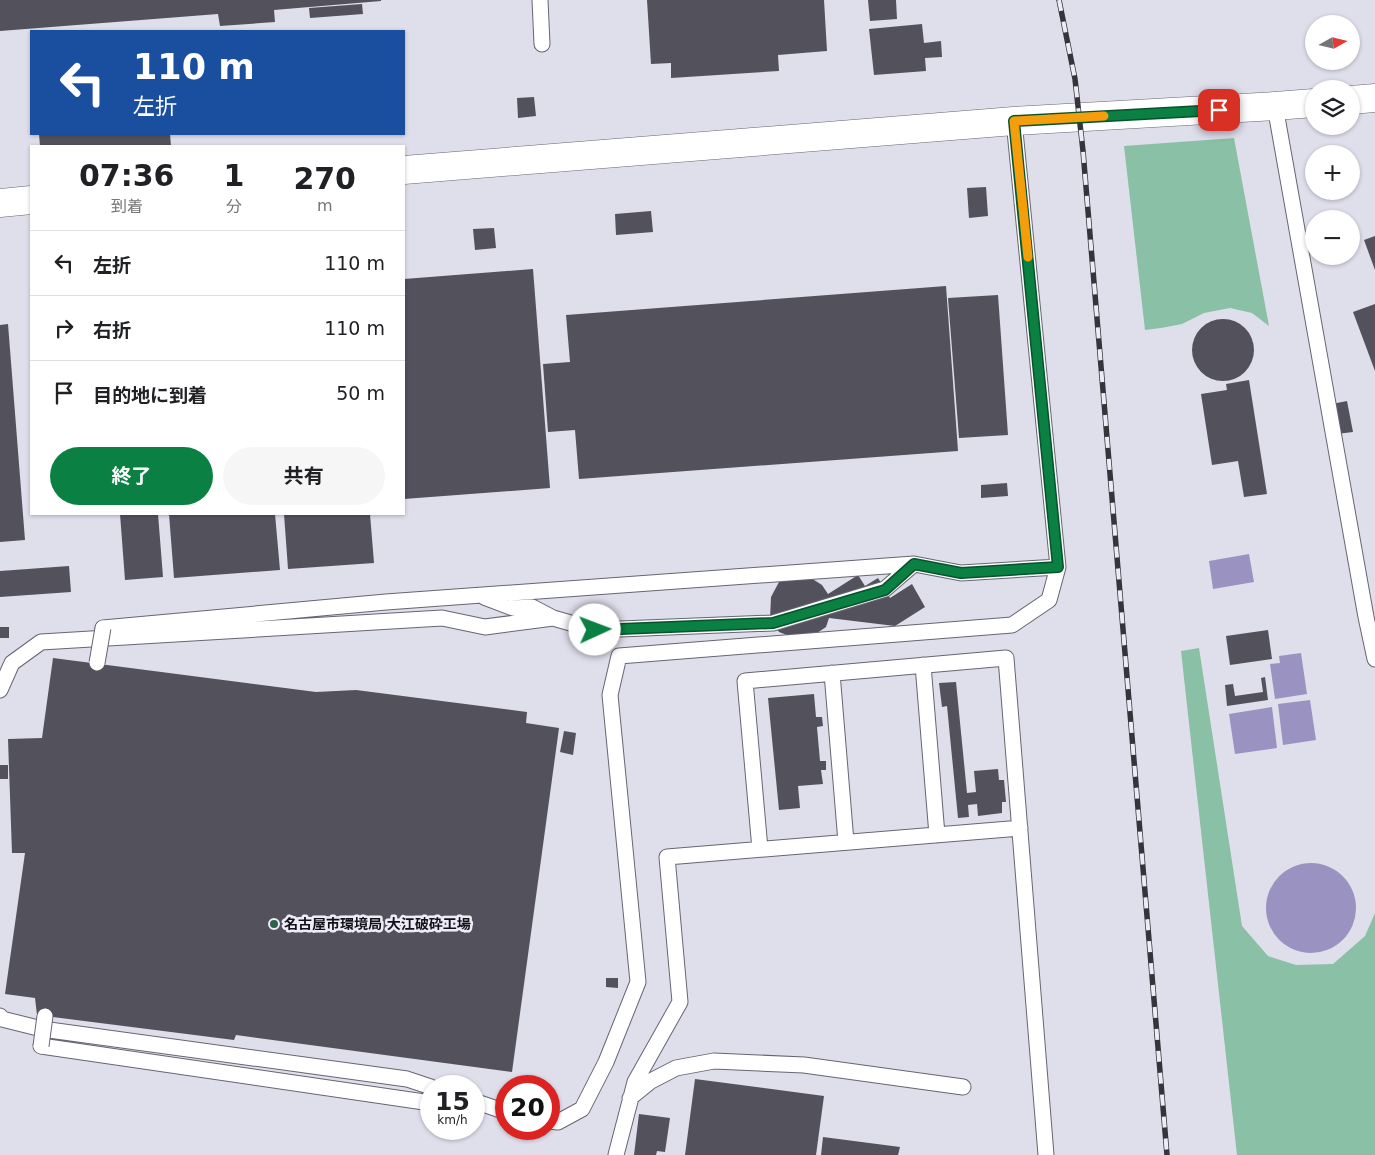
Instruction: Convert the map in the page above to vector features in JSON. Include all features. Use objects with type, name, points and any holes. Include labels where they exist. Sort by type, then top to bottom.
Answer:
[{"type":"street","points":[[1360,99],[1375,98]]},
{"type":"street","points":[[405,170],[1014,121],[1305,104]]},
{"type":"street","points":[[0,202],[30,200]]},
{"type":"lane","points":[[540,0],[542,44]]},
{"type":"lane","points":[[1275,106],[1370,615],[1375,659]]},
{"type":"lane","points":[[560,1121],[582,1109],[606,1062],[638,982],[610,695],[619,656],[1012,625],[1049,600],[1058,567],[1014,121]]},
{"type":"lane","points":[[97,664],[103,628],[386,602],[914,564],[961,573],[1058,567]]},
{"type":"lane","points":[[481,595],[513,608],[532,607],[553,618],[595,630],[773,623],[885,590],[914,564]]},
{"type":"lane","points":[[0,690],[12,663],[41,642],[442,618],[485,627],[553,618]]},
{"type":"lane","points":[[760,849],[745,681],[1006,658],[1046,1155]]},
{"type":"lane","points":[[923,665],[937,835]]},
{"type":"lane","points":[[832,673],[846,842]]},
{"type":"lane","points":[[616,1155],[635,1082],[680,1002],[667,857],[1020,828]]},
{"type":"lane","points":[[0,1016],[2,1019],[42,1029],[407,1079],[420,1083]]},
{"type":"lane","points":[[45,1016],[41,1046],[420,1102]]},
{"type":"lane","points":[[630,1098],[652,1081],[676,1068],[714,1062],[804,1065],[963,1087]]},
{"type":"green space","points":[[1234,138],[1269,326],[1252,313],[1230,308],[1204,313],[1182,324],[1145,330],[1124,146]]},
{"type":"green space","points":[[1199,648],[1242,926],[1268,956],[1296,965],[1333,964],[1365,936],[1375,913],[1375,1155],[1237,1155],[1181,651]]},
{"type":"shaded area","points":[[1249,554],[1254,582],[1213,589],[1209,561]]},
{"type":"shaded area","points":[[1301,653],[1307,694],[1275,699],[1270,664],[1280,663],[1279,656]]},
{"type":"shaded area","points":[[1310,700],[1316,740],[1283,745],[1278,704]]},
{"type":"shaded area","points":[[1272,707],[1277,748],[1235,754],[1229,714]]},
{"type":"shaded area","points":[[1311,863],[1328,866],[1343,876],[1353,891],[1356,908],[1353,925],[1343,940],[1328,950],[1311,953],[1294,950],[1279,940],[1269,925],[1266,908],[1269,891],[1279,876],[1294,866]]},
{"type":"building","points":[[0,0],[381,1],[274,10],[275,22],[220,26],[218,14],[0,31]]},
{"type":"building","points":[[647,0],[824,0],[827,51],[778,55],[779,71],[671,78],[671,63],[651,64]]},
{"type":"building","points":[[868,0],[896,0],[897,19],[870,21]]},
{"type":"building","points":[[362,4],[363,14],[310,18],[309,8]]},
{"type":"building","points":[[922,24],[924,43],[941,41],[942,57],[925,58],[926,71],[874,75],[869,29]]},
{"type":"building","points":[[534,97],[536,116],[518,118],[517,98]]},
{"type":"building","points":[[39,135],[170,135],[171,145],[40,145]]},
{"type":"building","points":[[986,187],[988,216],[969,218],[967,188]]},
{"type":"building","points":[[651,211],[653,232],[616,235],[615,214]]},
{"type":"building","points":[[494,228],[496,248],[475,250],[473,229]]},
{"type":"building","points":[[1375,236],[1375,270],[1364,240]]},
{"type":"building","points":[[533,269],[550,488],[405,499],[405,279]]},
{"type":"building","points":[[946,286],[958,451],[579,479],[575,430],[548,432],[543,364],[570,362],[566,315]]},
{"type":"building","points":[[998,295],[1008,435],[959,438],[948,298]]},
{"type":"building","points":[[1375,304],[1375,371],[1353,312]]},
{"type":"building","points":[[1223,319],[1235,322],[1245,328],[1251,338],[1254,350],[1251,362],[1245,372],[1235,378],[1223,381],[1211,378],[1201,372],[1195,362],[1192,350],[1195,338],[1201,328],[1211,322]]},
{"type":"building","points":[[8,324],[25,540],[0,542],[0,325]]},
{"type":"building","points":[[1249,380],[1267,494],[1244,497],[1238,461],[1212,465],[1201,394],[1227,390],[1226,384]]},
{"type":"building","points":[[1347,401],[1353,432],[1337,434],[1332,404]]},
{"type":"building","points":[[1007,483],[1008,496],[981,498],[981,485]]},
{"type":"building","points":[[120,515],[158,515],[163,577],[125,580]]},
{"type":"building","points":[[169,515],[275,515],[280,570],[174,578]]},
{"type":"building","points":[[284,515],[370,515],[374,563],[288,569]]},
{"type":"building","points":[[69,566],[71,592],[0,597],[0,571]]},
{"type":"building","points":[[858,575],[865,586],[878,578],[890,598],[912,584],[925,607],[895,626],[829,618],[826,627],[814,635],[795,638],[779,632],[770,619],[771,597],[779,582],[794,577],[811,578],[822,585],[828,594]]},
{"type":"building","points":[[0,627],[9,627],[9,638],[0,638]]},
{"type":"building","points":[[1268,630],[1272,659],[1230,665],[1226,636]]},
{"type":"building","name":"名古屋市環境局 大江破砕工場","points":[[53,658],[316,692],[356,690],[527,712],[526,723],[559,728],[512,1072],[236,1035],[234,1040],[37,1015],[35,998],[5,994],[25,853],[12,853],[8,739],[42,738]]},
{"type":"building","points":[[1265,677],[1268,700],[1227,706],[1225,685],[1233,684],[1235,696],[1263,692],[1261,678]]},
{"type":"building","points":[[956,682],[967,793],[976,792],[974,771],[998,769],[999,780],[1004,780],[1006,802],[1002,802],[1002,813],[978,816],[977,804],[968,805],[969,817],[958,818],[947,706],[942,707],[939,683]]},
{"type":"building","points":[[814,694],[816,717],[822,717],[823,726],[817,727],[820,761],[826,761],[826,770],[821,770],[823,784],[798,786],[800,808],[779,810],[768,698]]},
{"type":"building","points":[[564,731],[576,733],[573,755],[560,752]]},
{"type":"building","points":[[0,765],[8,765],[8,779],[0,779]]},
{"type":"building","points":[[606,978],[618,978],[618,988],[606,987]]},
{"type":"building","points":[[695,1079],[824,1096],[816,1155],[685,1155]]},
{"type":"building","points":[[639,1114],[670,1118],[665,1152],[657,1151],[656,1155],[634,1155]]},
{"type":"building","points":[[823,1137],[900,1147],[898,1155],[821,1155]]},
{"type":"railway","points":[[1059,0],[1075,79],[1083,151],[1167,1155]]},
{"type":"slow traffic","points":[[1028,257],[1014,121],[1104,116]]},
{"type":"place","name":"名古屋市環境局 大江破砕工場","points":[[274,924]]},
{"type":"route","points":[[595,630],[773,623],[885,590],[914,564],[961,573],[1058,567],[1014,121],[1219,110]]}]
